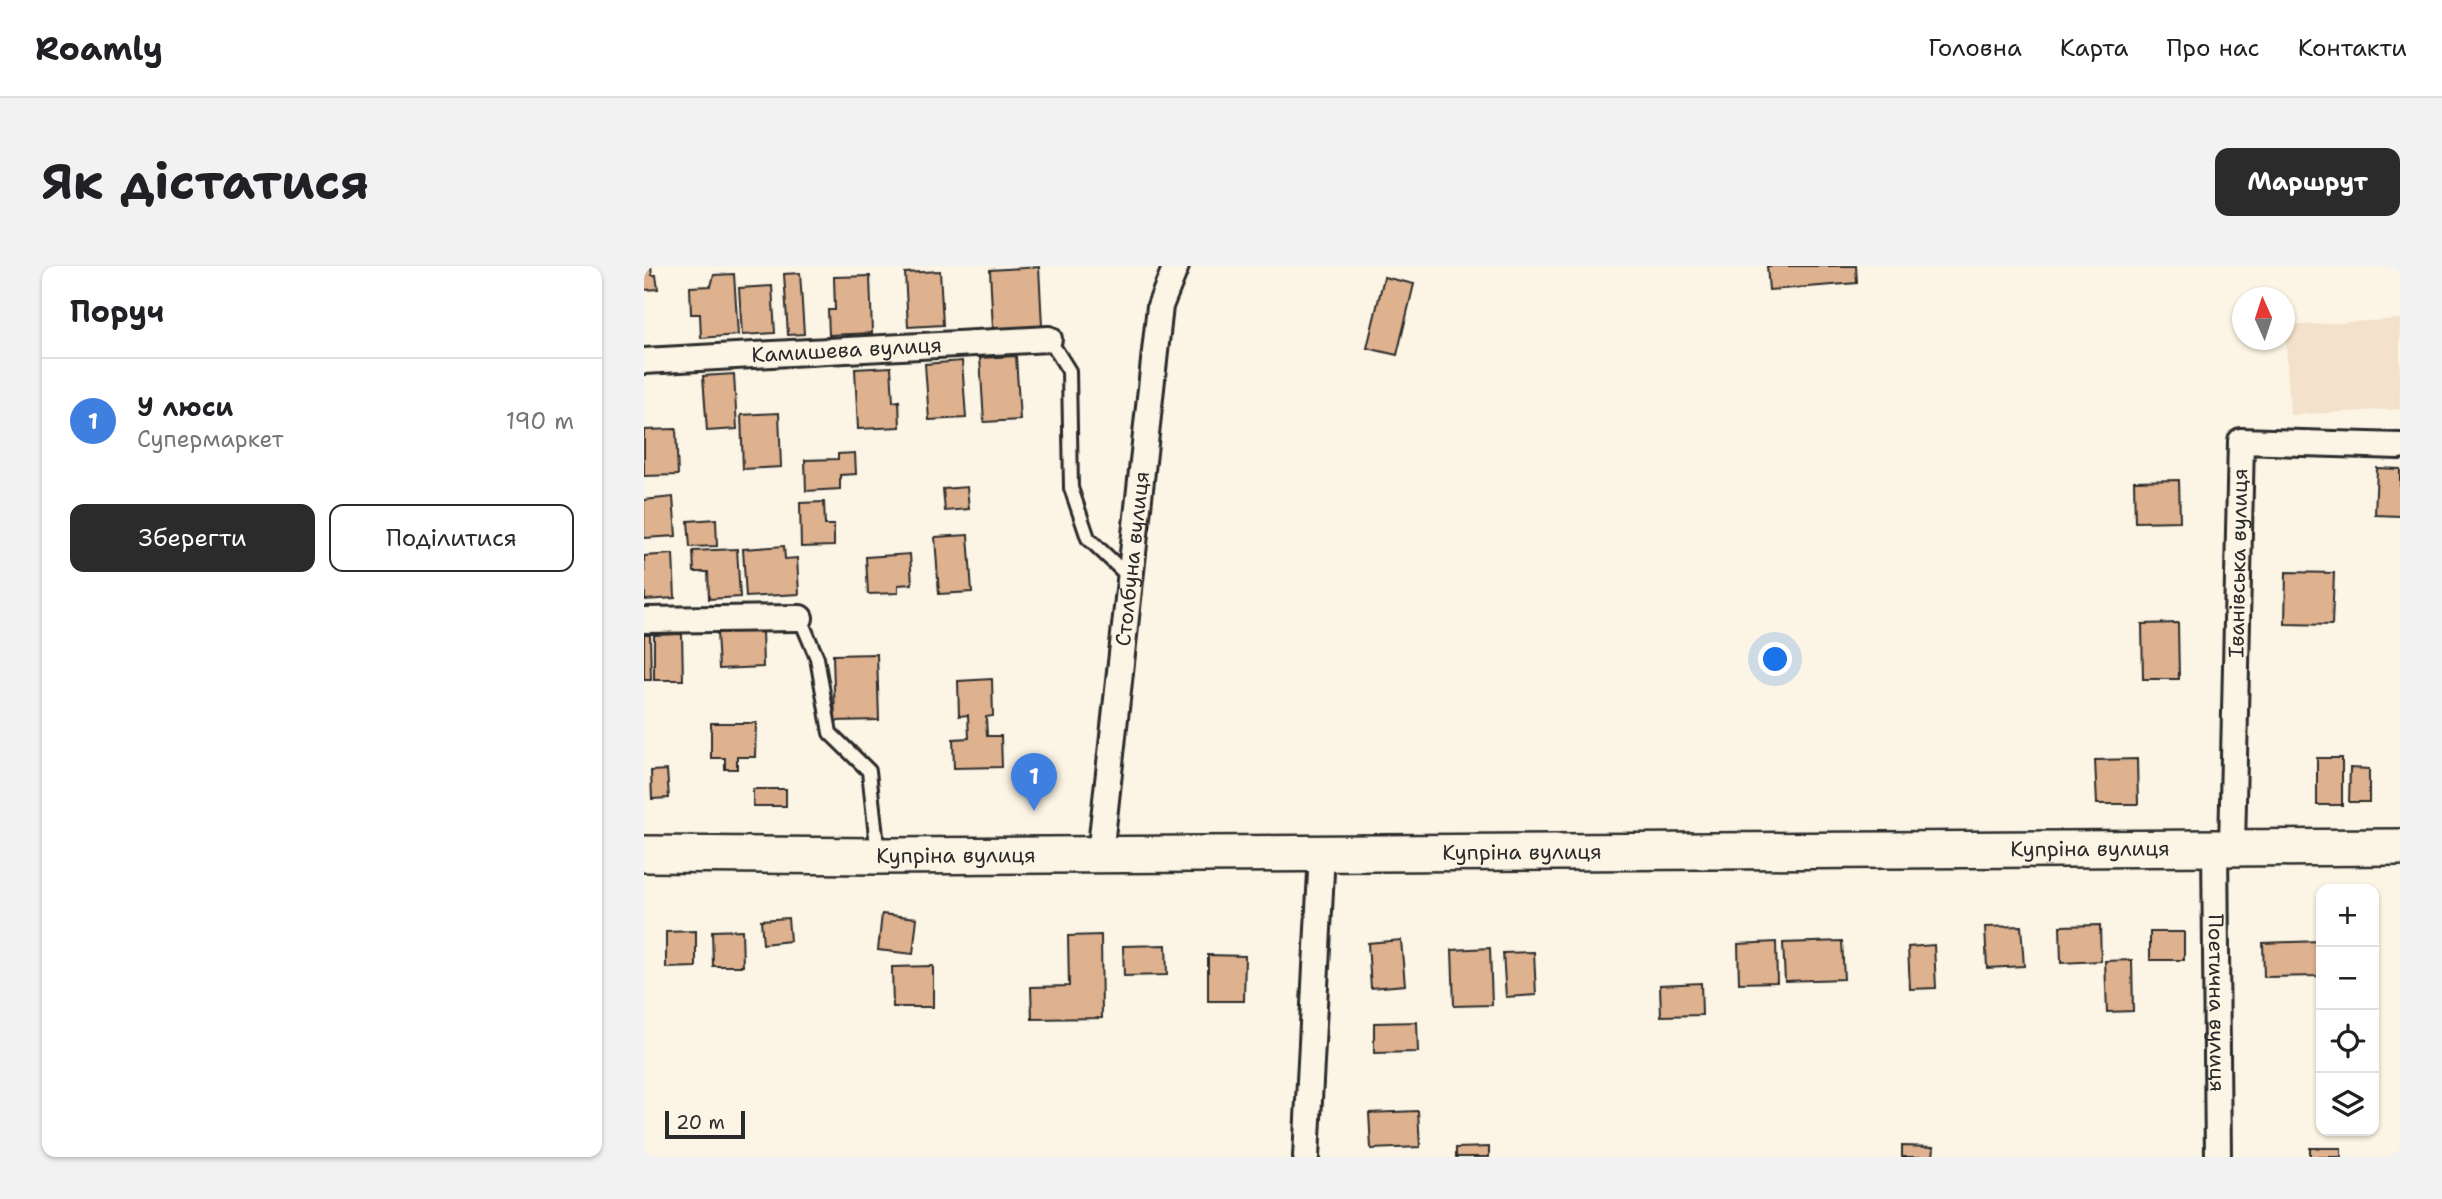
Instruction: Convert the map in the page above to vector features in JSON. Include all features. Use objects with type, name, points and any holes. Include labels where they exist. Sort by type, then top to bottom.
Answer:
[{"type":"main road","name":"Купріна вулиця","points":[[644,854],[878,856],[2400,847]]},
{"type":"street","name":"Столбуна вулиця","points":[[1100,855],[1160,306],[1176,266]]},
{"type":"street","name":"Камишева вулиця","points":[[644,361],[1049,339]]},
{"type":"street","name":"Іванівська вулиця","points":[[2223,847],[2241,441],[2400,446]]},
{"type":"street","points":[[644,620],[800,618]]},
{"type":"street","name":"Поетична вулиця","points":[[2218,1157],[2223,847]]},
{"type":"street","points":[[1306,1157],[1322,853]]},
{"type":"lane","points":[[1049,339],[1069,371],[1071,488],[1088,538],[1130,578]]},
{"type":"lane","points":[[800,618],[817,657],[830,733],[869,771],[878,856]]},
{"type":"shaded area","points":[[2400,319],[2400,409],[2290,415],[2286,350],[2295,350],[2295,325]]},
{"type":"building","points":[[644,266],[651,266],[652,275],[656,275],[658,289],[644,290]]},
{"type":"building","points":[[1767,266],[1856,266],[1857,283],[1769,290]]},
{"type":"building","points":[[1039,267],[1042,326],[993,329],[990,270]]},
{"type":"building","points":[[940,271],[943,325],[908,327],[905,273]]},
{"type":"building","points":[[800,273],[804,334],[788,335],[784,274]]},
{"type":"building","points":[[734,274],[738,335],[701,338],[700,314],[691,314],[690,287],[711,286],[714,275]]},
{"type":"building","points":[[870,276],[872,333],[829,335],[828,310],[835,310],[834,277]]},
{"type":"building","points":[[1384,277],[1414,284],[1397,355],[1367,348]]},
{"type":"building","points":[[772,286],[775,333],[742,335],[739,288]]},
{"type":"building","points":[[1016,356],[1020,420],[984,422],[980,358]]},
{"type":"building","points":[[962,361],[966,418],[929,420],[925,364]]},
{"type":"building","points":[[891,367],[893,402],[899,401],[900,427],[858,429],[855,369]]},
{"type":"building","points":[[734,374],[737,429],[707,431],[703,376]]},
{"type":"building","points":[[779,413],[781,467],[743,469],[741,415]]},
{"type":"building","points":[[676,429],[678,475],[644,476],[644,430]]},
{"type":"building","points":[[855,453],[856,474],[840,475],[840,489],[806,491],[805,460],[838,459],[838,454]]},
{"type":"building","points":[[2377,468],[2400,469],[2400,516],[2375,515]]},
{"type":"building","points":[[2179,480],[2180,521],[2135,522],[2134,481]]},
{"type":"building","points":[[967,487],[969,509],[945,511],[943,489]]},
{"type":"building","points":[[673,497],[676,536],[644,538],[644,500]]},
{"type":"building","points":[[824,502],[825,525],[834,525],[834,546],[801,547],[800,503]]},
{"type":"building","points":[[716,519],[717,546],[690,547],[688,521]]},
{"type":"building","points":[[968,535],[972,592],[939,594],[935,537]]},
{"type":"building","points":[[784,546],[785,559],[797,558],[799,594],[746,597],[743,549]]},
{"type":"building","points":[[737,549],[740,597],[709,599],[708,572],[694,572],[693,551]]},
{"type":"building","points":[[673,554],[675,598],[645,600],[644,556]]},
{"type":"building","points":[[910,554],[912,584],[898,585],[898,593],[868,594],[866,557]]},
{"type":"building","points":[[2286,572],[2334,573],[2332,625],[2285,624]]},
{"type":"building","points":[[2178,623],[2179,679],[2143,679],[2142,624]]},
{"type":"building","points":[[762,630],[763,667],[719,669],[717,632]]},
{"type":"building","points":[[682,634],[683,680],[654,680],[654,635]]},
{"type":"building","points":[[644,635],[650,635],[651,680],[644,680]]},
{"type":"building","points":[[877,654],[879,720],[835,721],[833,655]]},
{"type":"building","points":[[992,679],[993,716],[986,717],[987,736],[1001,736],[1002,767],[954,768],[953,739],[969,738],[968,715],[959,716],[958,681]]},
{"type":"building","points":[[711,723],[756,723],[755,757],[737,757],[737,769],[725,769],[725,758],[711,758]]},
{"type":"building","points":[[2317,758],[2342,758],[2342,805],[2317,805]]},
{"type":"building","points":[[2137,759],[2138,804],[2097,804],[2095,760]]},
{"type":"building","points":[[2350,768],[2369,769],[2369,802],[2349,802]]},
{"type":"building","points":[[667,770],[669,798],[652,799],[651,771]]},
{"type":"building","points":[[753,789],[786,789],[786,806],[753,806]]},
{"type":"building","points":[[882,914],[917,918],[913,954],[878,950]]},
{"type":"building","points":[[788,918],[790,941],[763,944],[761,920]]},
{"type":"building","points":[[2100,925],[2101,961],[2061,963],[2060,926]]},
{"type":"building","points":[[2021,926],[2024,966],[1987,968],[1985,927]]},
{"type":"building","points":[[742,930],[743,966],[713,966],[712,931]]},
{"type":"building","points":[[696,931],[696,967],[666,968],[666,932]]},
{"type":"building","points":[[2150,932],[2184,932],[2184,960],[2150,960]]},
{"type":"building","points":[[1101,935],[1102,1018],[1032,1019],[1031,987],[1069,986],[1068,936]]},
{"type":"building","points":[[1401,940],[1405,985],[1371,988],[1368,943]]},
{"type":"building","points":[[1842,941],[1844,979],[1785,981],[1783,943]]},
{"type":"building","points":[[2316,941],[2316,976],[2264,977],[2263,943]]},
{"type":"building","points":[[1776,942],[1777,982],[1739,983],[1738,944]]},
{"type":"building","points":[[1166,945],[1167,975],[1124,976],[1123,946]]},
{"type":"building","points":[[1934,945],[1936,988],[1910,989],[1908,947]]},
{"type":"building","points":[[1490,948],[1492,1005],[1454,1006],[1452,950]]},
{"type":"building","points":[[1534,952],[1536,995],[1506,997],[1503,953]]},
{"type":"building","points":[[1208,955],[1245,956],[1244,1001],[1208,1001]]},
{"type":"building","points":[[2132,960],[2133,1011],[2107,1012],[2105,961]]},
{"type":"building","points":[[933,966],[933,1007],[893,1007],[892,967]]},
{"type":"building","points":[[1701,983],[1702,1015],[1661,1016],[1660,985]]},
{"type":"building","points":[[1417,1022],[1418,1052],[1374,1053],[1374,1023]]},
{"type":"building","points":[[1418,1111],[1420,1147],[1371,1149],[1369,1113]]},
{"type":"building","points":[[1902,1146],[1934,1147],[1933,1157],[1902,1157]]},
{"type":"building","points":[[1489,1147],[1489,1157],[1456,1157],[1456,1148]]},
{"type":"building","points":[[2310,1148],[2341,1148],[2341,1157],[2310,1157]]},
{"type":"place","name":"У люси","points":[[1034,811]]}]
